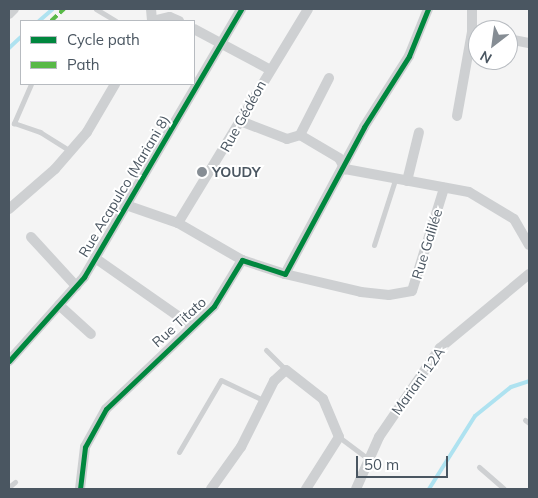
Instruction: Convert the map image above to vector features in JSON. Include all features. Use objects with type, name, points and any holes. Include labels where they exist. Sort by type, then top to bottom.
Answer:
[{"type":"street","points":[[9,14],[14,9]]},
{"type":"street","name":"Rue Acapulco (Mariani 8)","points":[[9,361],[76,286],[95,258],[241,9]]},
{"type":"street","name":"Rue Gédéon","points":[[178,223],[243,122],[269,69],[308,9]]},
{"type":"street","points":[[126,205],[178,223],[242,260],[285,274],[345,169],[364,127],[409,56],[428,9]]},
{"type":"street","points":[[156,20],[170,17],[177,20]]},
{"type":"street","points":[[195,30],[269,69]]},
{"type":"street","points":[[457,116],[468,65]]},
{"type":"street","points":[[243,122],[287,139],[300,135],[329,78]]},
{"type":"street","points":[[9,209],[71,152],[114,85]]},
{"type":"street","points":[[407,182],[419,132]]},
{"type":"street","points":[[300,135],[339,158],[345,169],[444,188],[488,201],[514,219],[529,245]]},
{"type":"street","name":"Rue Galilée","points":[[285,274],[361,292],[389,295],[412,291],[444,188]]},
{"type":"street","points":[[31,237],[76,286]]},
{"type":"street","points":[[95,258],[192,326]]},
{"type":"street","name":"Rue Titato","points":[[80,489],[86,447],[106,409],[214,306],[242,260]]},
{"type":"street","name":"Mariani 12A","points":[[356,489],[391,419],[440,348],[529,274]]},
{"type":"street","points":[[59,305],[91,334]]},
{"type":"street","points":[[211,489],[241,447],[263,400],[286,370],[323,399],[339,437],[306,489]]},
{"type":"lane","points":[[96,9],[114,20]]},
{"type":"lane","points":[[31,85],[14,123],[40,132],[71,152]]},
{"type":"lane","points":[[374,245],[395,180]]},
{"type":"lane","points":[[266,350],[286,370]]},
{"type":"lane","points":[[178,452],[221,380],[263,400]]},
{"type":"lane","points":[[339,437],[369,460]]},
{"type":"lane","points":[[479,467],[504,489]]},
{"type":"lane","points":[[9,488],[15,482]]},
{"type":"waterway","points":[[40,20],[53,9]]},
{"type":"waterway","points":[[9,48],[20,38]]},
{"type":"waterway","points":[[429,489],[475,416],[511,387],[529,381]]},
{"type":"marked path","points":[[52,20],[64,9]]},
{"type":"cycle path","points":[[9,361],[84,277],[241,9]]},
{"type":"cycle path","points":[[80,489],[85,447],[106,409],[214,306],[242,260],[285,274],[364,127],[409,56],[428,9]]},
{"type":"place","name":"YOUDY","points":[[202,172]]}]
